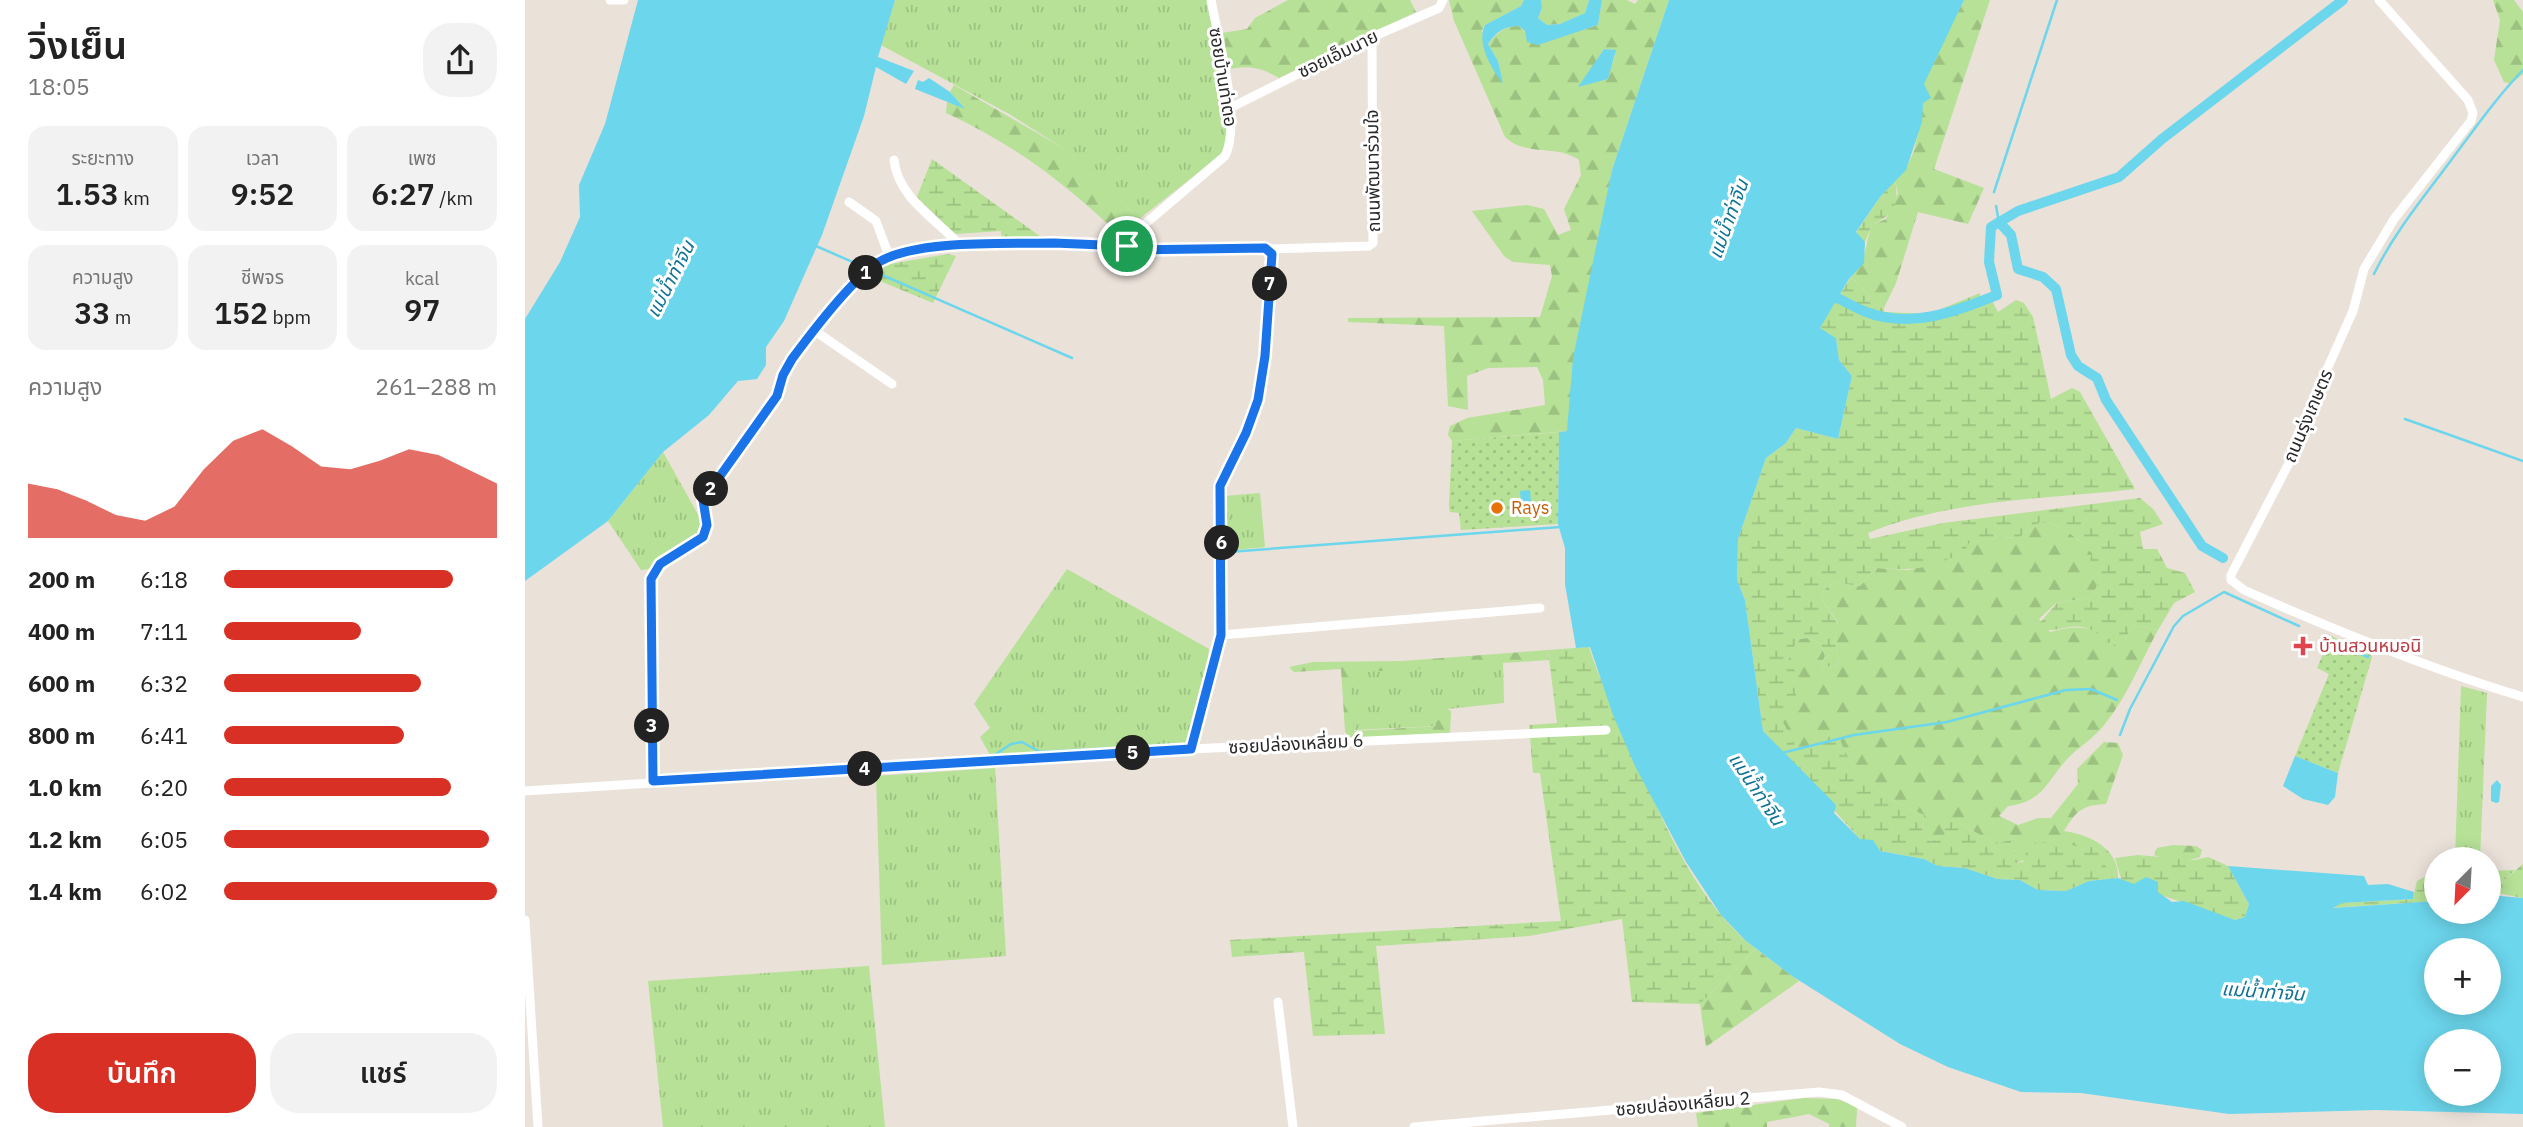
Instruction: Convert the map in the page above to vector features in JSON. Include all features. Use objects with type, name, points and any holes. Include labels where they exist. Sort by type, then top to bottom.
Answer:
[{"type":"street","points":[[610,0],[624,0]]},
{"type":"street","name":"ซอยบ้านท่าตอ","points":[[1127,246],[1130,235],[1225,156],[1233,131],[1211,0]]},
{"type":"street","name":"ซอยเอ็มนาย","points":[[1230,108],[1372,37],[1439,8],[1443,0]]},
{"type":"street","name":"ถนนรุ่งเกษตร","points":[[2379,0],[2468,100],[2473,113],[2471,121],[2394,219],[2364,269],[2353,311],[2299,432],[2289,463],[2231,580],[2244,590],[2377,648],[2523,697]]},
{"type":"street","name":"ถนนพัฒนาร่วมใจ","points":[[1270,249],[1369,246],[1373,243],[1372,37]]},
{"type":"street","points":[[894,160],[898,182],[905,193],[960,246]]},
{"type":"street","points":[[849,202],[876,221],[889,256]]},
{"type":"street","points":[[653,781],[651,579],[660,564],[703,537],[707,525],[703,500],[777,396],[787,366],[867,271],[889,256],[908,251],[960,246],[1054,243],[1127,246],[1130,250],[1270,249],[1265,356],[1258,400],[1246,433],[1220,486],[1221,635],[1191,749]]},
{"type":"street","points":[[815,331],[892,384]]},
{"type":"street","points":[[1221,635],[1540,608]]},
{"type":"street","name":"ซอยปล่องเหลี่ยม 6","points":[[525,791],[1191,749],[1606,730]]},
{"type":"street","points":[[525,920],[538,1127]]},
{"type":"street","points":[[1278,1002],[1293,1127]]},
{"type":"street","name":"ซอยปล่องเหลี่ยม 2","points":[[1414,1127],[1819,1092],[1842,1095],[1902,1127]]},
{"type":"green space","points":[[895,0],[1208,0],[1230,136],[1226,151],[1139,219],[1063,148],[1011,115],[881,45]]},
{"type":"green space","points":[[1288,0],[1410,0],[1416,12],[1279,78],[1256,68],[1230,69],[1222,33],[1247,29],[1255,18]]},
{"type":"green space","points":[[1449,0],[1524,0],[1521,6],[1485,25],[1482,31],[1502,83],[1498,61],[1488,44],[1505,29],[1519,26],[1538,44],[1598,25],[1602,0],[1627,0],[1635,4],[1638,0],[1669,0],[1612,170],[1587,297],[1567,431],[1452,441],[1448,435],[1450,426],[1467,418],[1545,405],[1543,380],[1537,367],[1488,368],[1467,376],[1468,410],[1448,406],[1444,326],[1348,322],[1348,318],[1540,317],[1552,276],[1550,265],[1513,262],[1504,256],[1472,211],[1527,205],[1544,209],[1558,235],[1571,230],[1564,209],[1581,175],[1579,160],[1561,152],[1522,147],[1505,137],[1454,21]],"holes":[[[1604,49],[1615,50],[1608,79],[1595,82],[1597,59]]]},
{"type":"green space","points":[[1541,0],[1589,0],[1585,13],[1560,24],[1547,25],[1538,18],[1542,8]]},
{"type":"green space","points":[[1964,0],[1990,0],[1934,169],[1984,188],[1968,224],[1918,212],[1896,283],[1884,308],[1869,302],[1868,294],[1851,277],[1863,258],[1872,225],[1886,219],[1898,193],[1895,181],[1911,159],[1915,147],[1927,74]]},
{"type":"green space","points":[[2493,0],[2514,0],[2523,12],[2523,74],[2511,84],[2504,82],[2494,60],[2500,20]]},
{"type":"green space","points":[[954,85],[1063,148],[1139,219],[1121,237],[1081,200],[1039,167],[995,138],[946,113],[947,102],[964,108],[950,92]]},
{"type":"green space","points":[[932,159],[1044,239],[1002,241],[1001,231],[955,234],[917,197]]},
{"type":"green space","points":[[1895,181],[1896,196],[1893,208],[1872,225],[1865,242],[1856,233],[1880,197]]},
{"type":"green space","points":[[948,254],[956,256],[933,303],[868,276],[884,265]]},
{"type":"green space","points":[[1851,277],[1868,294],[1869,302],[1884,308],[1884,312],[1929,314],[1980,293],[1980,297],[1989,295],[1998,312],[2016,300],[2024,303],[2033,317],[2051,399],[2072,388],[2080,392],[2135,489],[2000,502],[1932,513],[1868,533],[1870,539],[1943,523],[2140,498],[2153,509],[2163,524],[2140,532],[2143,549],[2157,549],[2167,568],[2185,573],[2195,592],[2174,603],[2158,630],[2132,625],[2124,642],[2115,646],[2086,628],[2048,630],[2037,626],[2057,603],[2092,597],[2100,579],[2095,575],[2086,576],[2092,553],[2075,537],[2056,526],[2040,522],[2018,538],[2000,537],[1969,543],[1964,553],[1922,567],[1877,568],[1860,586],[1834,582],[1824,590],[1821,598],[1838,624],[1835,640],[1839,665],[1820,668],[1825,656],[1820,643],[1807,638],[1798,639],[1787,662],[1796,672],[1796,698],[1787,706],[1781,718],[1796,747],[1821,746],[1830,735],[1839,738],[1854,765],[1873,786],[1924,815],[1922,833],[1931,841],[1944,838],[1946,821],[1959,823],[1996,844],[2012,839],[2025,844],[2017,846],[2013,860],[2016,863],[2023,862],[2029,844],[2062,840],[2083,850],[2091,846],[2102,853],[2110,879],[2089,881],[2066,891],[2038,890],[2020,880],[1997,879],[1965,868],[1938,866],[1924,859],[1880,851],[1860,839],[1763,731],[1745,600],[1737,580],[1738,539],[1766,458],[1786,443],[1796,428],[1838,439],[1852,376],[1839,360],[1836,338],[1819,328]]},
{"type":"green space","points":[[1559,432],[1558,524],[1461,530],[1459,513],[1450,512],[1449,506],[1452,441]]},
{"type":"green space","points":[[663,452],[704,525],[704,532],[650,569],[641,570],[608,521]]},
{"type":"green space","points":[[1260,493],[1265,547],[1224,551],[1224,496]]},
{"type":"green space","points":[[2040,522],[2063,529],[2081,542],[2093,554],[2091,566],[2100,579],[2092,597],[2056,603],[2039,619],[2050,632],[2082,628],[2095,632],[2108,642],[2124,642],[2132,625],[2158,630],[2127,691],[2101,729],[2069,757],[2037,795],[2020,804],[2008,806],[1999,816],[2018,825],[2038,818],[2051,818],[2078,784],[2077,769],[2104,742],[2118,743],[2123,755],[2106,804],[2081,810],[2064,831],[2093,840],[2108,851],[2114,859],[2118,878],[2110,879],[2102,853],[2091,846],[2083,850],[2068,843],[2016,863],[2013,860],[2017,846],[2023,844],[2012,839],[1996,844],[1959,823],[1944,839],[1931,841],[1922,833],[1924,815],[1873,786],[1854,765],[1839,738],[1822,746],[1796,747],[1780,718],[1787,706],[1787,662],[1798,639],[1807,638],[1820,643],[1825,656],[1820,668],[1839,665],[1835,640],[1838,623],[1821,598],[1824,590],[1834,582],[1860,586],[1877,568],[1909,570],[1964,553],[1968,543],[2000,537],[2018,538]]},
{"type":"green space","points":[[1067,569],[1209,649],[1206,679],[1186,745],[1005,758],[990,755],[980,737],[990,728],[974,704]]},
{"type":"green space","points":[[2331,636],[2370,653],[2372,657],[2338,773],[2295,756],[2329,674],[2317,668]]},
{"type":"green space","points":[[1589,647],[1612,706],[1680,854],[1713,906],[1733,929],[1756,949],[1700,1004],[1632,1002],[1622,919],[1529,936],[1376,946],[1385,1034],[1313,1036],[1304,952],[1232,957],[1230,940],[1561,921],[1540,773],[1533,773],[1529,725],[1557,723],[1548,650]]},
{"type":"green space","points":[[1548,650],[1549,660],[1350,673],[1354,731],[1437,726],[1437,712],[1447,709],[1451,711],[1450,733],[1349,738],[1345,731],[1341,669],[1294,672],[1289,667],[1313,662],[1402,661]]},
{"type":"green space","points":[[1503,662],[1504,703],[1447,709],[1437,726],[1353,730],[1349,672]]},
{"type":"green space","points":[[2461,686],[2487,693],[2481,847],[2455,847]]},
{"type":"green space","points":[[995,768],[1006,956],[882,965],[876,776]]},
{"type":"green space","points":[[2173,845],[2196,846],[2202,850],[2200,857],[2177,860],[2154,855],[2157,848]]},
{"type":"green space","points":[[2138,855],[2195,860],[2208,857],[2228,866],[2249,904],[2245,917],[2235,920],[2122,882],[2115,858]]},
{"type":"green space","points":[[2523,864],[2523,898],[2501,894],[2501,883]]},
{"type":"green space","points":[[2515,870],[2501,883],[2501,871]]},
{"type":"green space","points":[[2424,877],[2424,902],[2330,908],[2342,903],[2413,899],[2417,881]]},
{"type":"green space","points":[[1756,949],[1799,981],[1706,1047],[1700,1004]]},
{"type":"green space","points":[[869,966],[885,1127],[663,1127],[648,981]]},
{"type":"green space","points":[[1804,1098],[1836,1099],[1857,1106],[1856,1127],[1829,1127],[1829,1124],[1809,1114],[1767,1122],[1767,1127],[1698,1127],[1696,1113]]},
{"type":"water","name":"แม่น้ำท่าจีน","points":[[638,0],[895,0],[878,57],[914,71],[906,84],[876,67],[864,116],[822,235],[784,321],[766,347],[766,365],[757,379],[738,381],[709,415],[663,452],[608,521],[525,581],[525,319],[560,262],[580,217],[579,185],[605,124]]},
{"type":"water","points":[[1524,0],[1541,0],[1542,8],[1538,18],[1547,25],[1560,24],[1585,13],[1589,0],[1602,0],[1598,25],[1538,45],[1527,42],[1525,31],[1519,26],[1497,33],[1488,44],[1498,61],[1503,84],[1487,56],[1482,40],[1483,32],[1485,25],[1521,6]]},
{"type":"water","name":"แม่น้ำท่าจีน","points":[[1669,0],[1964,0],[1924,84],[1931,98],[1923,103],[1922,122],[1906,170],[1880,197],[1856,232],[1865,242],[1864,263],[1849,279],[1820,328],[1836,338],[1839,360],[1852,376],[1838,439],[1796,428],[1786,443],[1766,458],[1738,539],[1737,580],[1745,600],[1763,731],[1836,805],[1834,813],[1860,839],[1873,840],[1880,851],[1924,859],[1938,866],[1965,868],[1997,879],[2020,880],[2038,890],[2066,891],[2089,881],[2118,878],[2134,884],[2146,877],[2158,882],[2158,892],[2172,902],[2184,901],[2235,920],[2245,917],[2249,904],[2228,866],[2364,876],[2368,885],[2388,884],[2414,892],[2413,899],[2342,903],[2333,908],[2424,902],[2424,924],[2501,924],[2501,896],[2523,898],[2523,1114],[2376,1110],[2229,1114],[2081,1093],[2021,1092],[1948,1067],[1900,1044],[1792,976],[1746,941],[1721,915],[1686,862],[1635,766],[1613,715],[1590,647],[1576,648],[1565,584],[1565,548],[1558,524],[1559,432],[1567,431],[1573,358],[1612,170]]},
{"type":"water","points":[[1604,49],[1616,50],[1608,79],[1578,87]]},
{"type":"water","points":[[929,78],[950,92],[965,109],[915,89],[918,80],[923,82]]},
{"type":"water","points":[[1530,490],[1532,515],[1522,516],[1520,491]]},
{"type":"water","points":[[2295,756],[2338,773],[2335,797],[2328,805],[2303,799],[2283,786]]},
{"type":"water","points":[[2497,780],[2501,785],[2499,802],[2496,803],[2491,801],[2491,786]]},
{"type":"waterway","points":[[1994,192],[2057,0]]},
{"type":"waterway","points":[[1827,293],[1866,312],[1899,319],[1916,319],[1949,312],[1997,295],[1989,262],[1991,227],[2018,211],[2119,177],[2162,139],[2343,0]]},
{"type":"waterway","points":[[2374,274],[2415,208],[2491,107],[2523,70]]},
{"type":"waterway","points":[[1996,206],[1999,222]]},
{"type":"waterway","points":[[1999,222],[2011,235],[2018,269],[2043,277],[2056,289],[2071,355],[2078,366],[2097,378],[2106,400],[2202,546],[2223,558]]},
{"type":"waterway","points":[[816,246],[1072,358]]},
{"type":"waterway","points":[[2405,419],[2523,461]]},
{"type":"waterway","points":[[1228,552],[1560,527]]},
{"type":"waterway","points":[[2120,735],[2130,709],[2174,626],[2183,616],[2224,592],[2299,626]]},
{"type":"waterway","points":[[2327,639],[2368,657]]},
{"type":"waterway","points":[[1782,753],[1854,735],[1947,722],[2066,690],[2091,689],[2117,700]]},
{"type":"waterway","points":[[990,758],[1011,744],[1022,742],[1040,752],[1182,744]]},
{"type":"waterway","points":[[658,775],[924,761]]},
{"type":"place","name":"Rays","points":[[1497,508]]},
{"type":"place","name":"บ้านสวนหมอนิ","points":[[2303,646]]},
{"type":"route","points":[[1003,244],[1127,246],[1130,250],[1265,248],[1270,249],[1272,254],[1265,356],[1258,400],[1246,433],[1220,486],[1223,576],[1221,635],[1191,749],[653,781],[651,579],[654,571],[660,564],[703,537],[707,525],[702,509],[703,500],[777,396],[787,366],[840,301],[876,263],[908,251],[1003,244]]}]
